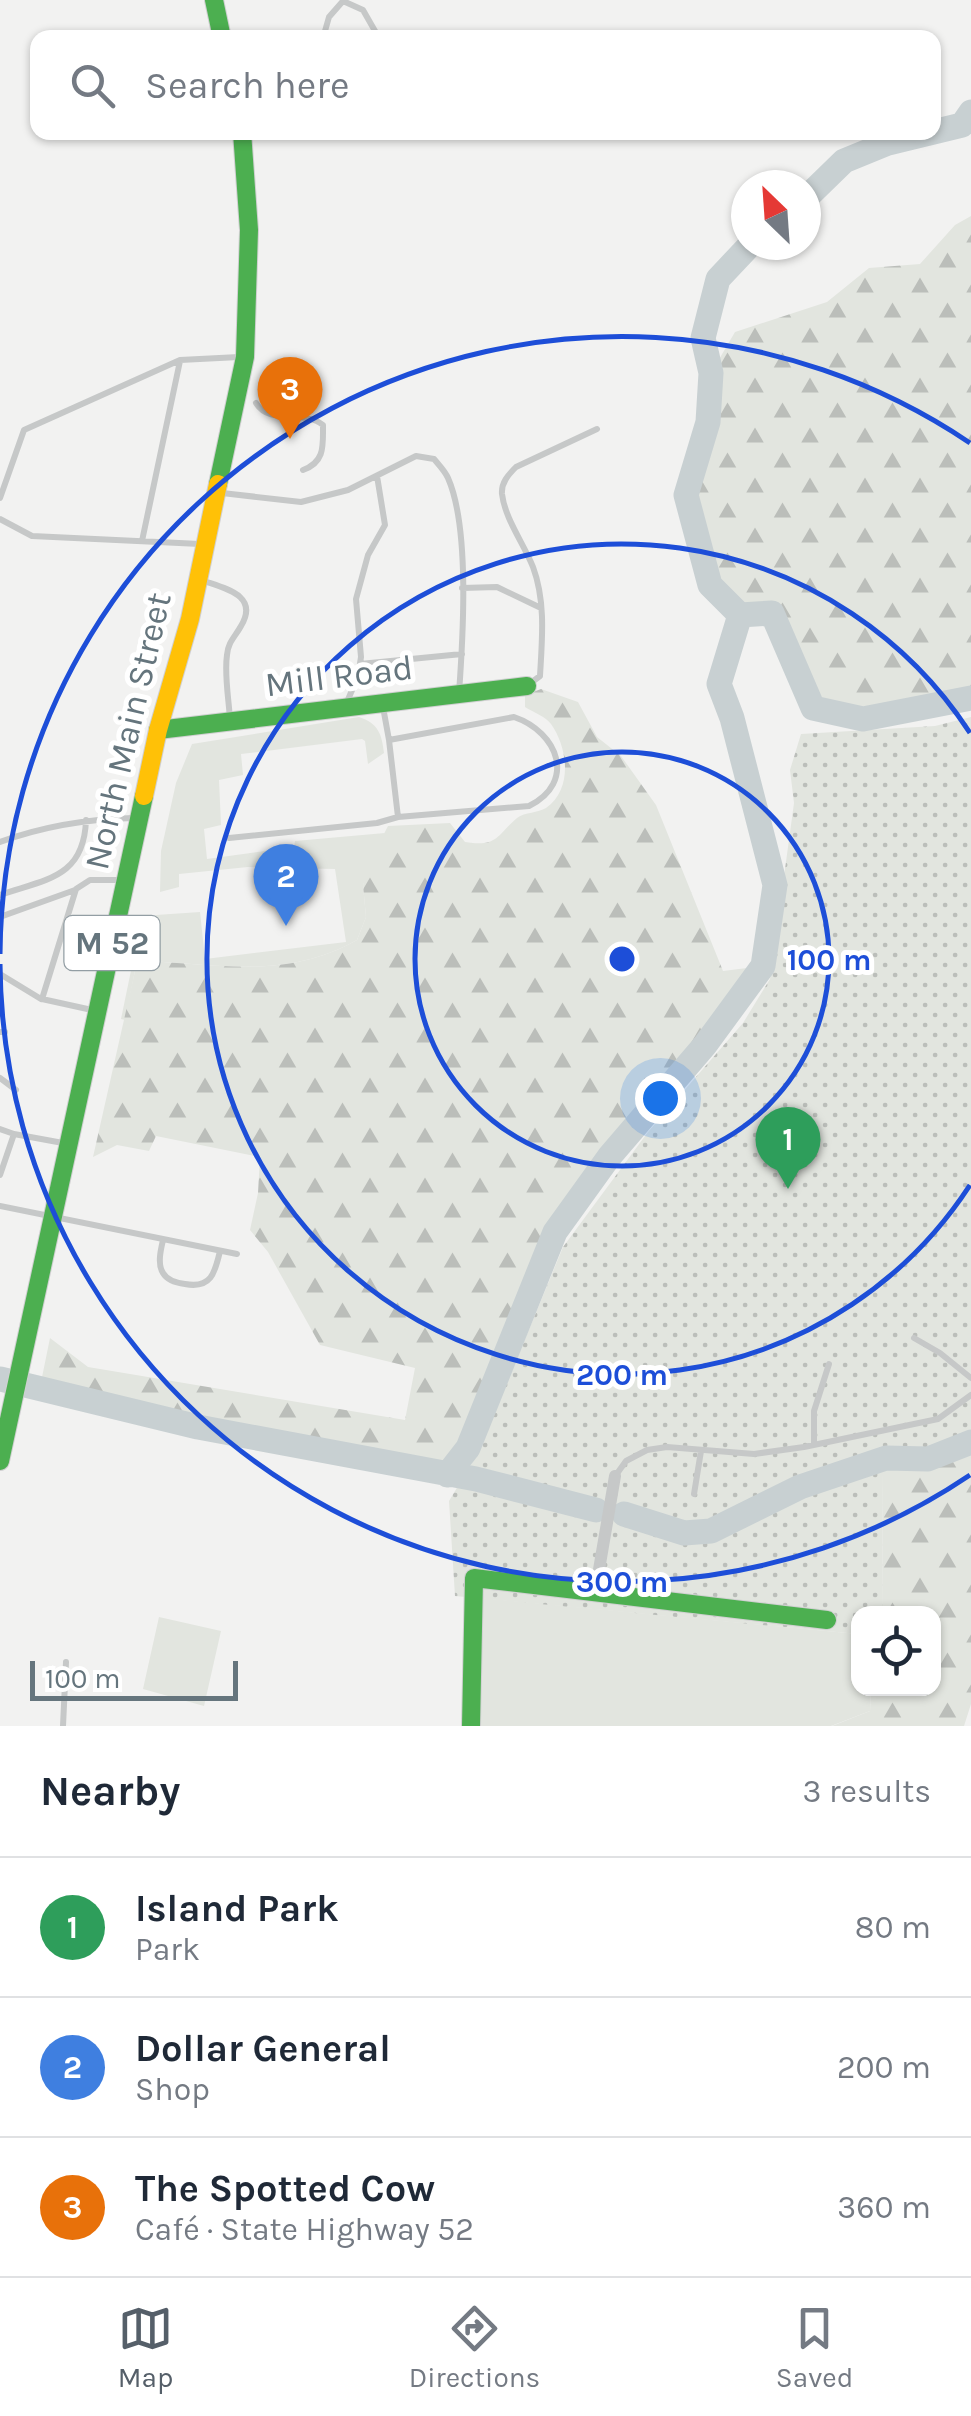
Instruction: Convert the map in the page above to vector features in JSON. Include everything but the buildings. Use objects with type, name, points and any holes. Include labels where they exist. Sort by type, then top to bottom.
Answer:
[{"type":"main road","points":[[214,0],[220,30]]},
{"type":"main road","name":"North Main Street","points":[[0,1461],[158,730],[190,619],[245,357],[250,230],[243,140]]},
{"type":"main road","name":"Mill Road","points":[[158,730],[527,686]]},
{"type":"main road","points":[[471,1726],[474,1578],[827,1620]]},
{"type":"street","points":[[594,1592],[615,1476]]},
{"type":"lane","points":[[325,30],[328,17],[342,1],[363,10],[374,30]]},
{"type":"lane","points":[[0,498],[24,430],[180,360],[245,357]]},
{"type":"lane","points":[[142,541],[180,360]]},
{"type":"lane","points":[[256,402],[261,411],[270,415],[319,420],[323,425],[321,458],[316,465],[303,470]]},
{"type":"lane","points":[[527,686],[540,676],[542,608],[535,572],[506,508],[502,490],[507,476],[516,468],[597,430]]},
{"type":"lane","points":[[217,492],[301,502],[348,490],[416,456],[434,459],[448,476],[455,508],[462,588],[458,694]]},
{"type":"lane","points":[[344,708],[360,664],[356,599],[368,555],[385,526],[377,476]]},
{"type":"lane","points":[[0,519],[32,536],[205,544]]},
{"type":"lane","points":[[198,578],[240,594],[246,604],[247,612],[230,640],[226,658],[230,722]]},
{"type":"lane","points":[[462,588],[508,590],[542,608]]},
{"type":"lane","points":[[360,664],[462,654]]},
{"type":"lane","points":[[383,704],[398,817]]},
{"type":"lane","points":[[229,838],[529,806],[554,787],[557,767],[550,739],[532,723],[514,717],[389,740]]},
{"type":"lane","points":[[0,842],[39,828],[86,820],[139,818]]},
{"type":"lane","points":[[0,895],[67,869],[85,844],[86,820]]},
{"type":"lane","points":[[0,917],[76,889],[90,880],[125,881]]},
{"type":"lane","points":[[42,999],[76,889]]},
{"type":"lane","points":[[0,974],[42,999],[98,1011]]},
{"type":"lane","points":[[0,1078],[16,1090]]},
{"type":"lane","points":[[0,1128],[69,1144]]},
{"type":"lane","points":[[0,1176],[14,1134]]},
{"type":"lane","points":[[0,1206],[237,1254]]},
{"type":"lane","points":[[163,1240],[163,1274],[175,1282],[195,1286],[206,1284],[215,1274],[220,1251]]},
{"type":"lane","points":[[914,1338],[971,1378]]},
{"type":"lane","points":[[814,1445],[814,1412],[829,1364]]},
{"type":"lane","points":[[615,1476],[626,1460],[647,1450],[668,1447],[754,1454],[814,1445],[938,1419],[971,1395]]},
{"type":"lane","points":[[694,1494],[700,1450]]},
{"type":"lane","points":[[63,1726],[66,1662]]},
{"type":"green space","points":[[971,216],[971,698],[863,719],[813,708],[772,613],[740,615],[710,585],[686,495],[708,422],[711,373],[735,332],[827,302],[869,268],[920,264],[955,225]]},
{"type":"green space","points":[[541,689],[578,702],[597,737],[621,756],[656,805],[723,971],[763,966],[705,1045],[609,1157],[555,1232],[468,1448],[448,1475],[198,1427],[40,1387],[50,1338],[88,1367],[405,1420],[415,1368],[320,1345],[268,1252],[250,1230],[260,1157],[156,1136],[149,1151],[117,1145],[93,1157],[135,971],[147,961],[280,965],[331,952],[357,940],[366,917],[363,885],[388,826],[450,823],[465,842],[484,843],[496,839],[517,818],[543,810],[555,800],[564,779],[561,745],[549,721],[525,707],[525,695]]},
{"type":"green space","points":[[359,717],[378,730],[384,753],[368,764],[362,739],[241,754],[243,775],[219,780],[221,825],[204,829],[207,859],[294,847],[295,841],[385,833],[363,885],[366,917],[357,940],[331,952],[280,965],[147,961],[135,971],[125,1020],[121,1019],[134,956],[156,915],[200,912],[205,959],[346,942],[335,869],[248,867],[179,874],[179,887],[160,892],[161,851],[176,783],[192,744]]},
{"type":"green space","points":[[971,717],[971,1432],[882,1471],[883,1606],[851,1606],[851,1633],[455,1596],[449,1501],[479,1451],[563,1247],[648,1132],[743,1023],[770,979],[794,803],[790,770],[801,734],[935,726]]},
{"type":"green space","points":[[971,1442],[971,1704],[964,1726],[832,1726],[870,1711],[871,1696],[941,1696],[941,1606],[883,1606],[882,1471],[886,1458],[928,1459]]},
{"type":"green space","points":[[482,1598],[851,1633],[851,1696],[871,1696],[870,1711],[831,1726],[481,1726]]},
{"type":"green space","points":[[159,1617],[221,1631],[204,1706],[143,1689]]},
{"type":"waterway","points":[[941,130],[962,125],[971,112]]},
{"type":"waterway","points":[[821,183],[844,161],[900,140]]},
{"type":"waterway","points":[[736,260],[718,279],[703,338],[711,373],[708,422],[686,495],[710,585],[740,615]]},
{"type":"waterway","points":[[740,615],[772,613],[813,708],[863,719],[971,698]]},
{"type":"waterway","points":[[447,1475],[468,1448],[555,1232],[609,1157],[705,1045],[763,966],[775,885],[732,718],[719,684],[740,615]]},
{"type":"waterway","points":[[0,1379],[198,1427],[476,1479],[596,1510]]},
{"type":"waterway","points":[[624,1514],[684,1533],[711,1531],[800,1487],[886,1458],[928,1459],[971,1442]]},
{"type":"traffic: fast","points":[[214,0],[220,30]]},
{"type":"traffic: fast","points":[[218,484],[245,357],[249,230],[243,140]]},
{"type":"traffic: fast","points":[[158,730],[527,686]]},
{"type":"traffic: fast","points":[[0,1461],[144,796]]},
{"type":"traffic: fast","points":[[471,1726],[474,1578],[827,1620]]},
{"type":"traffic: slow","points":[[144,796],[158,730],[190,619],[218,484]]},
{"type":"place","name":"The Spotted Cow","points":[[290,439]]},
{"type":"place","name":"Dollar General","points":[[286,926]]},
{"type":"place","name":"Island Park","points":[[788,1189]]}]
